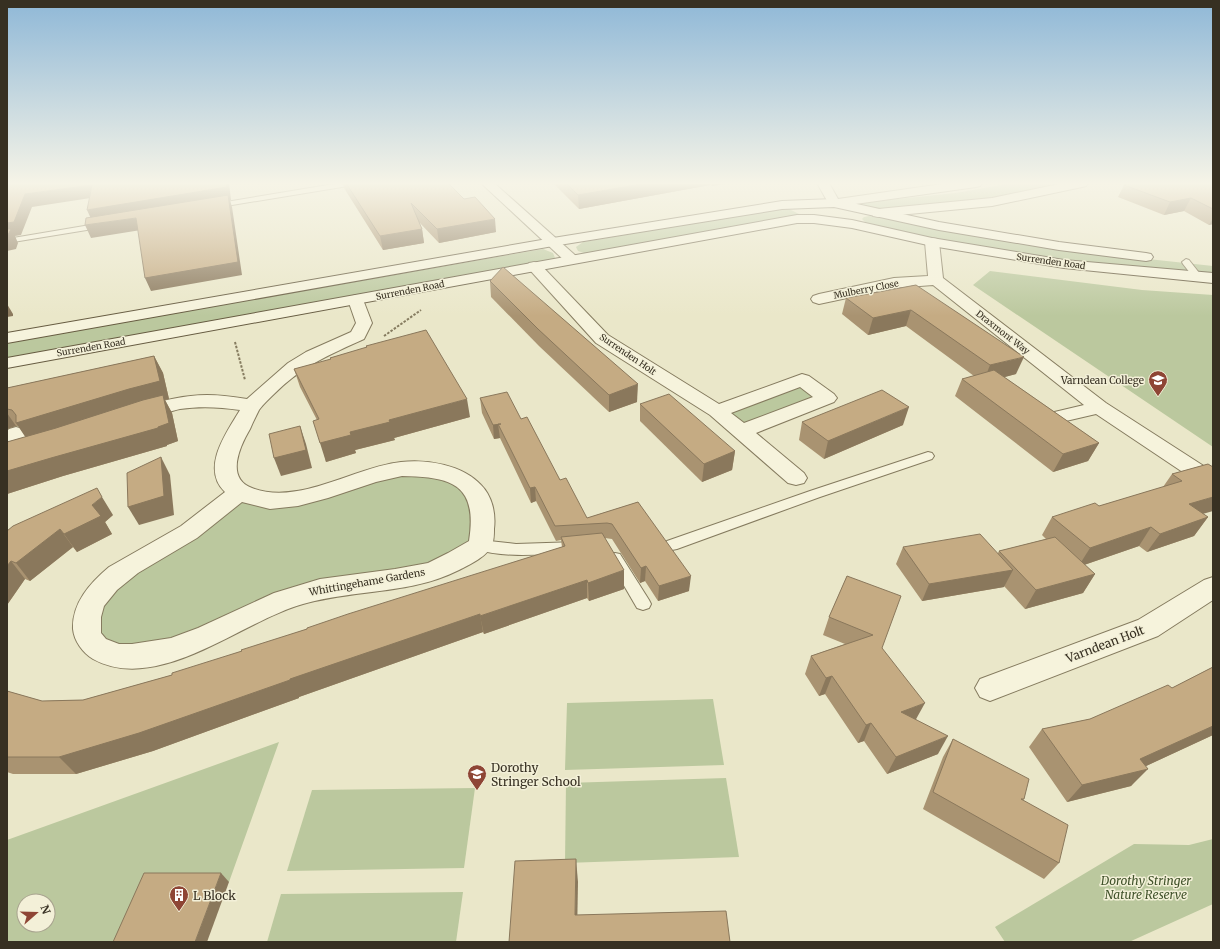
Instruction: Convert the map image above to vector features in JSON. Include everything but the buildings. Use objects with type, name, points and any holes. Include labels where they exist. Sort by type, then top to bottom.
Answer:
[{"type":"street","points":[[537,227],[572,259]]},
{"type":"street","name":"Surrenden Road","points":[[7,338],[644,227]]},
{"type":"street","name":"Surrenden Road","points":[[7,363],[751,227]]},
{"type":"street","name":"Surrenden Road","points":[[863,227],[932,242],[1064,264],[1213,278]]},
{"type":"street","name":"Surrenden Road","points":[[947,227],[1059,246],[1157,258]]},
{"type":"street","points":[[932,242],[936,280]]},
{"type":"street","points":[[1172,260],[1206,263]]},
{"type":"street","name":"Surrenden Holt","points":[[534,266],[602,339],[718,411],[796,478]]},
{"type":"street","name":"Mulberry Close","points":[[819,299],[894,283],[936,280]]},
{"type":"street","name":"Draxmont Way","points":[[936,280],[1099,407],[1213,482]]},
{"type":"street","points":[[356,300],[364,323],[358,335],[312,356],[294,367],[252,405],[230,446],[226,459],[226,471],[229,483],[239,492],[253,498],[274,502],[296,499],[382,473],[415,469],[440,471],[461,479],[469,485],[476,494],[484,516],[484,528],[480,546]]},
{"type":"street","points":[[65,352],[72,326]]},
{"type":"street","points":[[718,411],[802,380],[827,398],[743,432]]},
{"type":"street","points":[[124,419],[189,402],[211,401],[252,405]]},
{"type":"street","points":[[1053,418],[1099,407]]},
{"type":"street","points":[[13,447],[39,446]]},
{"type":"street","name":"Whittingehame Gardens","points":[[239,492],[189,532],[121,572],[99,592],[90,606],[86,621],[88,637],[99,648],[113,655],[141,656],[161,653],[182,646],[284,599],[315,590],[431,571],[457,561],[480,546]]},
{"type":"street","name":"Varndean Holt","points":[[990,688],[1148,628],[1213,587]]},
{"type":"lane","points":[[7,241],[89,227]]},
{"type":"lane","points":[[1186,262],[1198,276]]},
{"type":"lane","points":[[672,545],[815,494],[928,456]]},
{"type":"lane","name":"Surrenden Holt","points":[[796,478],[815,494]]},
{"type":"lane","points":[[607,544],[643,604]]},
{"type":"lane","points":[[480,546],[502,550],[592,546]]},
{"type":"path","points":[[230,322],[252,405]]},
{"type":"green space","points":[[670,227],[735,227],[587,254],[578,251],[576,247],[583,242]]},
{"type":"green space","points":[[882,227],[929,227],[1055,249],[1213,266],[1213,275],[1058,260],[925,237]]},
{"type":"green space","points":[[543,249],[553,253],[555,258],[551,261],[339,298],[7,360],[7,342]]},
{"type":"green space","name":"Varndean College","points":[[990,271],[1142,290],[1213,295],[1213,447],[973,285]]},
{"type":"green space","points":[[802,380],[827,398],[743,431],[717,411]]},
{"type":"green space","points":[[382,473],[461,479],[484,528],[457,561],[344,585],[182,646],[99,648],[91,606],[239,492],[274,502]]},
{"type":"green space","points":[[713,699],[724,765],[565,770],[567,703]]},
{"type":"green space","points":[[279,742],[229,882],[154,882],[128,942],[7,942],[7,840]]},
{"type":"green space","points":[[726,778],[739,857],[565,863],[566,783]]},
{"type":"green space","points":[[475,788],[464,868],[287,871],[312,790]]},
{"type":"green space","name":"Dorothy Stringer Nature Reserve","points":[[1213,839],[1213,904],[1129,942],[1005,942],[995,927],[1134,844],[1189,845]]},
{"type":"green space","points":[[463,892],[456,942],[267,942],[281,894]]},
{"type":"place","name":"Varndean College","points":[[1158,397]]},
{"type":"place","name":"Dorothy Stringer School","points":[[477,791]]},
{"type":"place","name":"L Block","points":[[179,912]]}]
